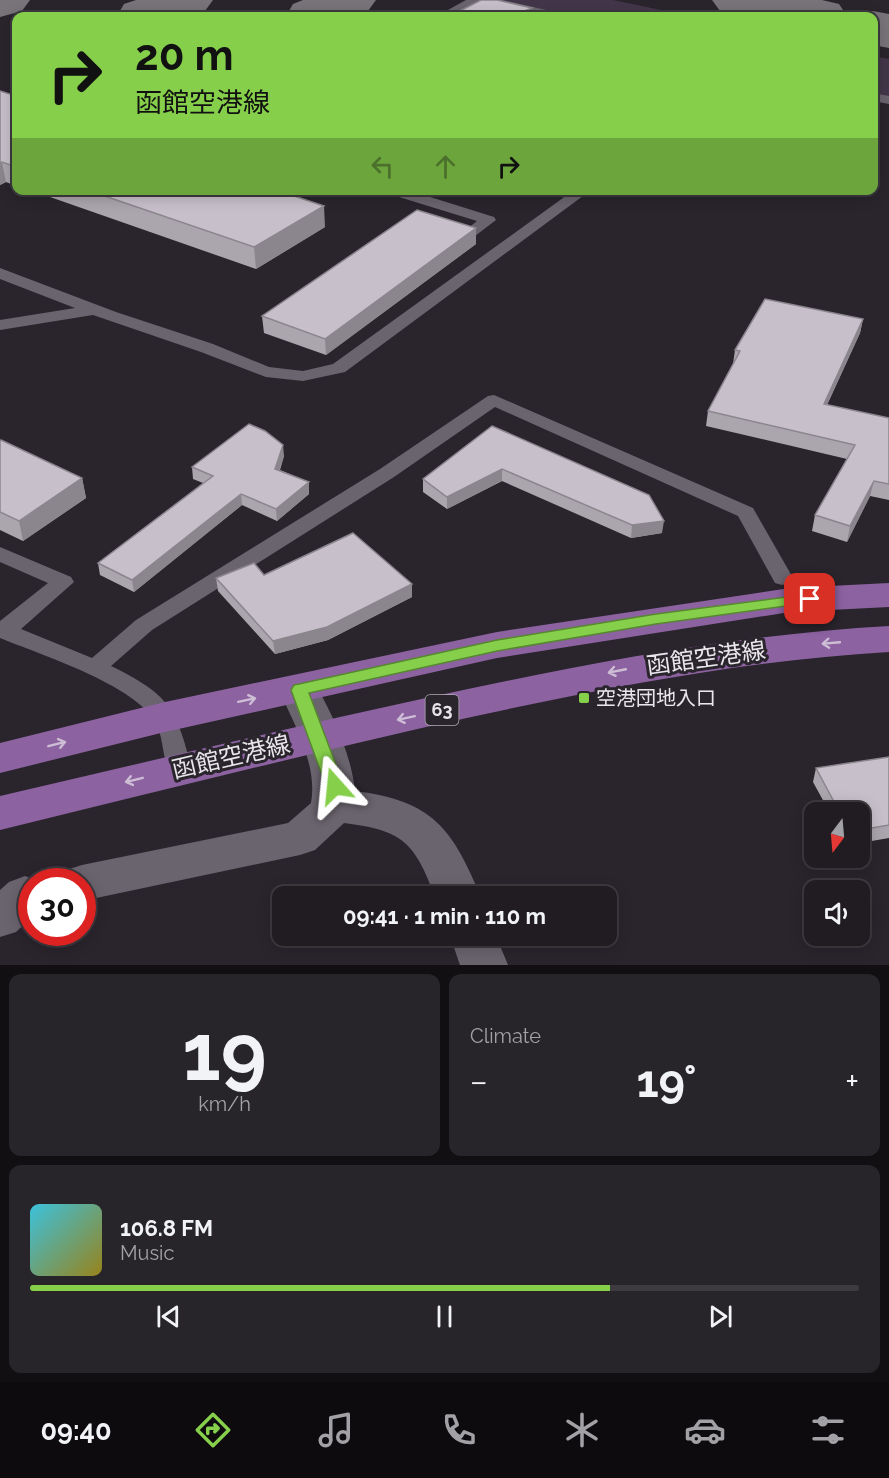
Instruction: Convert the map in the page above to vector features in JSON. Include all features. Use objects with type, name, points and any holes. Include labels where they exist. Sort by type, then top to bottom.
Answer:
[{"type":"main road","points":[[0,758],[165,717],[299,690],[497,645],[790,600],[889,595]]},
{"type":"main road","name":"函館空港線","points":[[0,813],[318,737],[616,671],[730,652],[889,639]]},
{"type":"street","points":[[96,880],[300,838],[322,820],[332,805],[335,786],[299,690]]},
{"type":"street","points":[[332,805],[393,816],[423,832],[445,862],[454,886]]},
{"type":"street","points":[[477,946],[484,965]]},
{"type":"lane","points":[[451,12],[474,0]]},
{"type":"lane","points":[[486,0],[542,12]]},
{"type":"lane","points":[[419,195],[489,220],[470,233]]},
{"type":"lane","points":[[0,273],[95,310],[207,348],[266,372],[303,376],[339,368],[577,195]]},
{"type":"lane","points":[[0,325],[95,310]]},
{"type":"lane","points":[[94,668],[144,625],[387,473],[494,400],[746,512],[782,578]]},
{"type":"lane","points":[[0,554],[63,582],[2,630],[94,668],[147,698],[165,717],[180,769]]},
{"type":"shaded area","points":[[500,0],[613,0],[671,12],[555,12]]},
{"type":"shaded area","points":[[878,57],[889,59],[889,97],[878,95]]},
{"type":"building","points":[[481,0],[497,0],[532,8],[527,10],[537,12],[458,12]]},
{"type":"building","points":[[0,91],[12,95],[12,166],[0,163]]},
{"type":"building","points":[[102,195],[291,195],[324,206],[254,247]]},
{"type":"building","points":[[417,210],[476,228],[325,339],[262,316]]},
{"type":"building","points":[[765,299],[863,319],[824,404],[889,418],[889,484],[874,481],[850,526],[815,515],[855,445],[708,411],[740,351],[735,350]]},
{"type":"building","points":[[249,424],[265,431],[283,445],[275,469],[309,482],[276,509],[241,494],[132,580],[98,563],[213,476],[192,467]]},
{"type":"building","points":[[492,426],[649,495],[664,521],[632,525],[502,469],[447,497],[423,479]]},
{"type":"building","points":[[1,440],[82,478],[19,521],[0,512]]},
{"type":"building","points":[[353,533],[412,584],[327,627],[273,641],[216,578],[254,563],[264,575]]},
{"type":"building","points":[[889,757],[889,825],[870,828],[870,802],[834,802],[816,768]]},
{"type":"taxiway","points":[[154,12],[186,0]]},
{"type":"taxiway","points":[[322,12],[349,0]]},
{"type":"taxiway","points":[[739,0],[799,12]]},
{"type":"taxiway","points":[[878,29],[889,31]]},
{"type":"place","name":"空港団地入口","points":[[584,698]]},
{"type":"route","points":[[335,786],[299,690],[497,645],[656,619],[810,599]]}]
